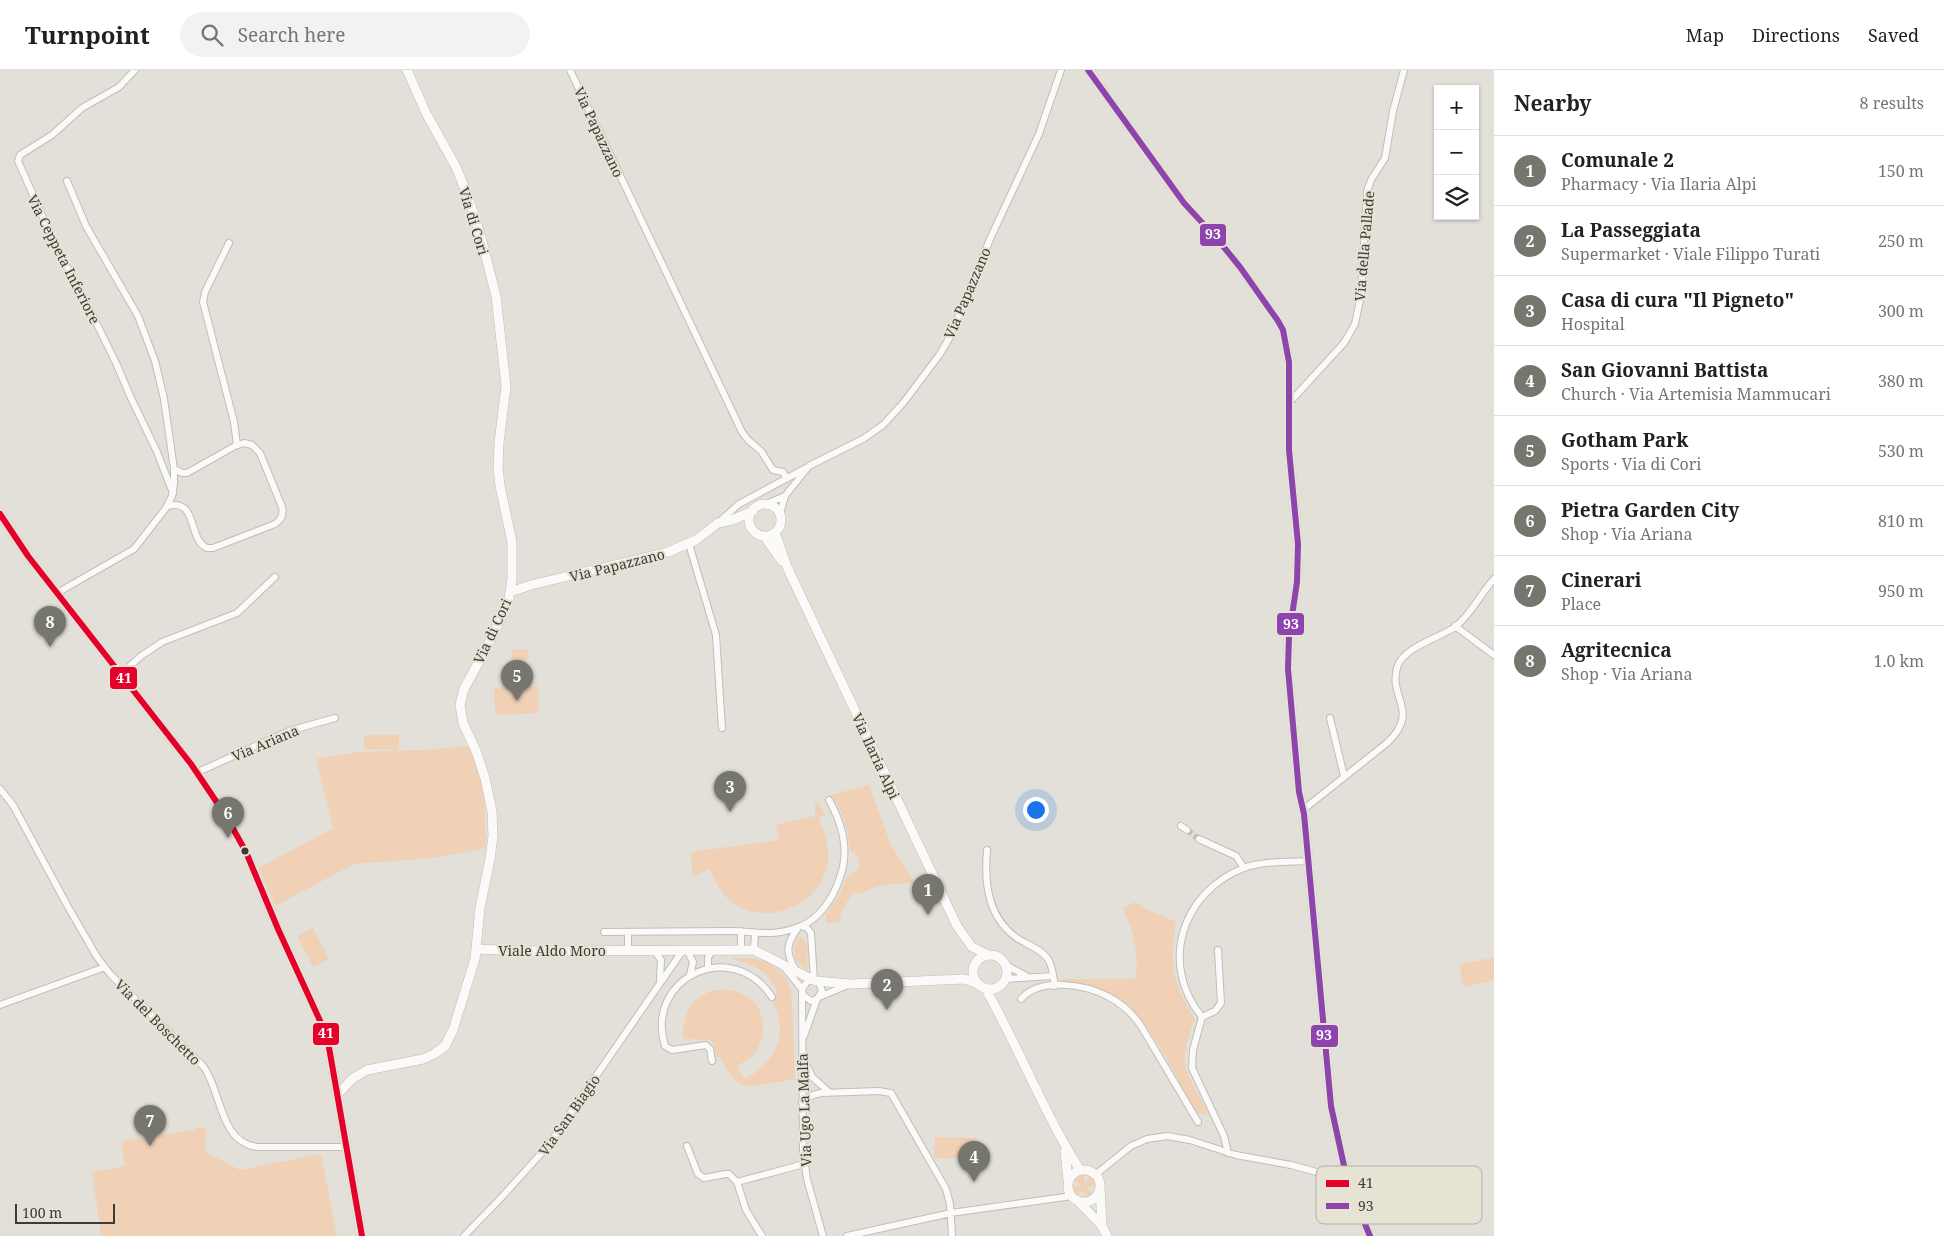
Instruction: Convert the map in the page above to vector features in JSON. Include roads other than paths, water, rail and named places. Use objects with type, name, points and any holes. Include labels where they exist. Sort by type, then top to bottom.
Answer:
[{"type":"street","name":"Via Ceppeta Inferiore","points":[[135,70],[124,83],[85,107],[52,135],[20,154],[18,161],[57,249],[88,305],[116,363],[157,452],[173,493]]},
{"type":"street","name":"Via di Cori","points":[[338,1094],[349,1082],[364,1072],[378,1067],[426,1058],[443,1048],[453,1030],[474,966],[481,898],[492,842],[492,811],[484,773],[463,723],[460,705],[464,689],[489,644],[505,609],[510,592],[513,567],[512,542],[500,486],[498,467],[498,448],[506,386],[496,296],[480,234],[465,188],[426,113],[407,70]]},
{"type":"street","name":"Via Papazzano","points":[[570,70],[742,430],[748,440],[761,451],[772,469],[776,472],[782,472],[786,477]]},
{"type":"street","name":"Via Papazzano","points":[[510,592],[660,555],[689,544],[708,532],[737,505],[786,477],[866,438],[883,426],[904,402],[940,354],[950,335],[992,233],[1042,129],[1061,70]]},
{"type":"street","points":[[1088,70],[1184,203],[1240,267],[1278,321],[1285,339],[1289,362],[1290,463],[1298,544],[1297,582],[1290,630],[1288,665],[1299,792],[1304,809],[1309,861],[1328,1085],[1343,1166]]},
{"type":"street","name":"Via della Pallade","points":[[1289,403],[1344,343],[1352,331],[1356,320],[1361,295],[1367,191],[1371,180],[1386,155],[1404,70]]},
{"type":"street","points":[[57,593],[132,551],[168,506],[173,493],[174,469],[163,391],[151,349],[138,316],[86,226],[67,181]]},
{"type":"street","points":[[229,242],[205,292],[203,302],[233,418],[236,445]]},
{"type":"street","points":[[168,506],[178,504],[185,508],[200,543],[207,548],[213,548],[279,521],[282,516],[282,507],[259,451],[249,444],[236,445],[187,473],[174,469]]},
{"type":"street","name":"Via Papazzano","points":[[780,514],[785,496],[809,466]]},
{"type":"street","name":"Via Papazzano","points":[[764,505],[785,496]]},
{"type":"street","points":[[732,520],[754,531],[764,536],[775,533],[781,524],[780,514],[774,507],[764,505],[753,510],[750,523],[754,531]]},
{"type":"street","name":"Via Papazzano","points":[[718,523],[732,520],[753,510]]},
{"type":"street","points":[[0,514],[17,542],[198,772],[246,852],[280,934],[323,1026],[330,1047],[362,1236]]},
{"type":"street","name":"Via Ilaria Alpi","points":[[775,533],[788,569],[958,928],[967,942],[976,950],[988,955]]},
{"type":"street","name":"Via Ilaria Alpi","points":[[764,536],[788,569]]},
{"type":"street","points":[[689,544],[716,635],[722,728]]},
{"type":"street","points":[[121,674],[141,656],[162,642],[237,613],[275,577]]},
{"type":"street","points":[[1304,809],[1386,743],[1400,727],[1403,714],[1396,679],[1400,660],[1410,651],[1456,626],[1493,581]]},
{"type":"street","points":[[1456,626],[1494,656]]},
{"type":"street","name":"Via Ariana","points":[[198,772],[284,733],[335,718]]},
{"type":"street","points":[[1330,718],[1344,776]]},
{"type":"street","name":"Via del Boschetto","points":[[0,789],[13,804],[66,905],[105,968],[203,1066],[211,1080],[233,1134],[241,1142],[262,1147],[347,1147]]},
{"type":"street","points":[[796,972],[788,949],[790,939],[800,927],[816,917],[826,904],[839,881],[845,862],[843,836],[830,800]]},
{"type":"street","points":[[1199,839],[1236,856],[1244,868]]},
{"type":"street","points":[[987,850],[987,887],[994,912],[1012,934],[1045,956],[1050,964],[1055,986]]},
{"type":"street","points":[[1228,1153],[1224,1136],[1192,1068],[1193,1053],[1202,1016],[1190,999],[1182,978],[1180,956],[1182,937],[1188,918],[1206,893],[1225,878],[1244,868],[1262,864],[1309,861]]},
{"type":"street","points":[[800,927],[807,928],[811,933],[814,981]]},
{"type":"street","name":"Viale Aldo Moro","points":[[604,932],[741,931],[778,933],[800,927]]},
{"type":"street","points":[[741,931],[741,950]]},
{"type":"street","points":[[628,932],[628,950]]},
{"type":"street","points":[[755,933],[754,950],[814,981],[822,988],[818,998]]},
{"type":"street","name":"Via Ilaria Alpi","points":[[967,942],[974,969]]},
{"type":"street","name":"Viale Aldo Moro","points":[[477,949],[520,951],[754,950]]},
{"type":"street","points":[[654,950],[659,956],[661,963],[660,982]]},
{"type":"street","points":[[685,950],[693,962],[690,975]]},
{"type":"street","name":"Via San Biagio","points":[[464,1236],[548,1147],[660,982],[685,950]]},
{"type":"street","points":[[708,968],[708,958],[712,950]]},
{"type":"street","points":[[1202,1016],[1216,1010],[1221,1003],[1222,992],[1218,950]]},
{"type":"street","points":[[964,979],[974,969],[979,959],[988,955],[999,957],[1006,965],[1028,977]]},
{"type":"street","points":[[782,964],[808,1000],[818,998],[850,984]]},
{"type":"street","points":[[999,1012],[998,995],[1004,981],[1006,965]]},
{"type":"street","points":[[712,1061],[710,1049],[706,1045],[672,1050],[666,1048],[662,1024],[666,1006],[677,986],[690,975],[708,968],[730,967],[744,972],[762,983],[772,997]]},
{"type":"street","name":"Via del Boschetto","points":[[0,1005],[105,968]]},
{"type":"street","points":[[974,969],[974,976],[999,1012],[1064,1146],[1080,1170]]},
{"type":"street","points":[[802,991],[804,984],[814,981],[850,984],[964,979],[982,986],[994,988],[1004,981],[1028,977],[1053,976]]},
{"type":"street","points":[[1020,999],[1034,988],[1055,986],[1075,986],[1099,992],[1113,999],[1128,1010],[1141,1026],[1198,1122]]},
{"type":"street","name":"Via Ugo La Malfa","points":[[802,991],[804,1164],[823,1236]]},
{"type":"street","name":"Via Ugo La Malfa","points":[[802,1042],[818,998]]},
{"type":"street","points":[[802,1051],[810,1074],[829,1092]]},
{"type":"street","points":[[802,1102],[812,1095],[829,1092],[878,1090],[887,1091],[893,1095],[946,1189],[951,1213],[952,1236]]},
{"type":"street","points":[[1095,1174],[1131,1146],[1144,1139],[1156,1136],[1186,1138],[1228,1153],[1316,1172]]},
{"type":"street","points":[[687,1146],[700,1177],[705,1178],[728,1174],[737,1182],[746,1210],[762,1236]]},
{"type":"street","points":[[1064,1146],[1068,1165],[1068,1187],[1074,1198],[1102,1226],[1107,1236]]},
{"type":"street","points":[[737,1182],[804,1164]]},
{"type":"street","points":[[1068,1182],[1072,1175],[1080,1170],[1088,1170],[1095,1174],[1100,1186],[1102,1226]]},
{"type":"street","points":[[847,1236],[951,1213],[1074,1198],[1086,1201],[1094,1198],[1100,1186]]},
{"type":"street","points":[[1365,1224],[1370,1236]]},
{"type":"tunnel","points":[[1187,830],[1199,839]]},
{"type":"place","name":"Agritecnica","points":[[50,647]]},
{"type":"place","name":"Gotham Park","points":[[517,701]]},
{"type":"place","name":"Casa di cura \"Il Pigneto\"","points":[[730,812]]},
{"type":"place","name":"Pietra Garden City","points":[[228,838]]},
{"type":"place","name":"Comunale 2","points":[[928,915]]},
{"type":"place","name":"La Passeggiata","points":[[887,1010]]},
{"type":"place","name":"Cinerari","points":[[150,1146]]},
{"type":"place","name":"San Giovanni Battista","points":[[974,1182]]}]
